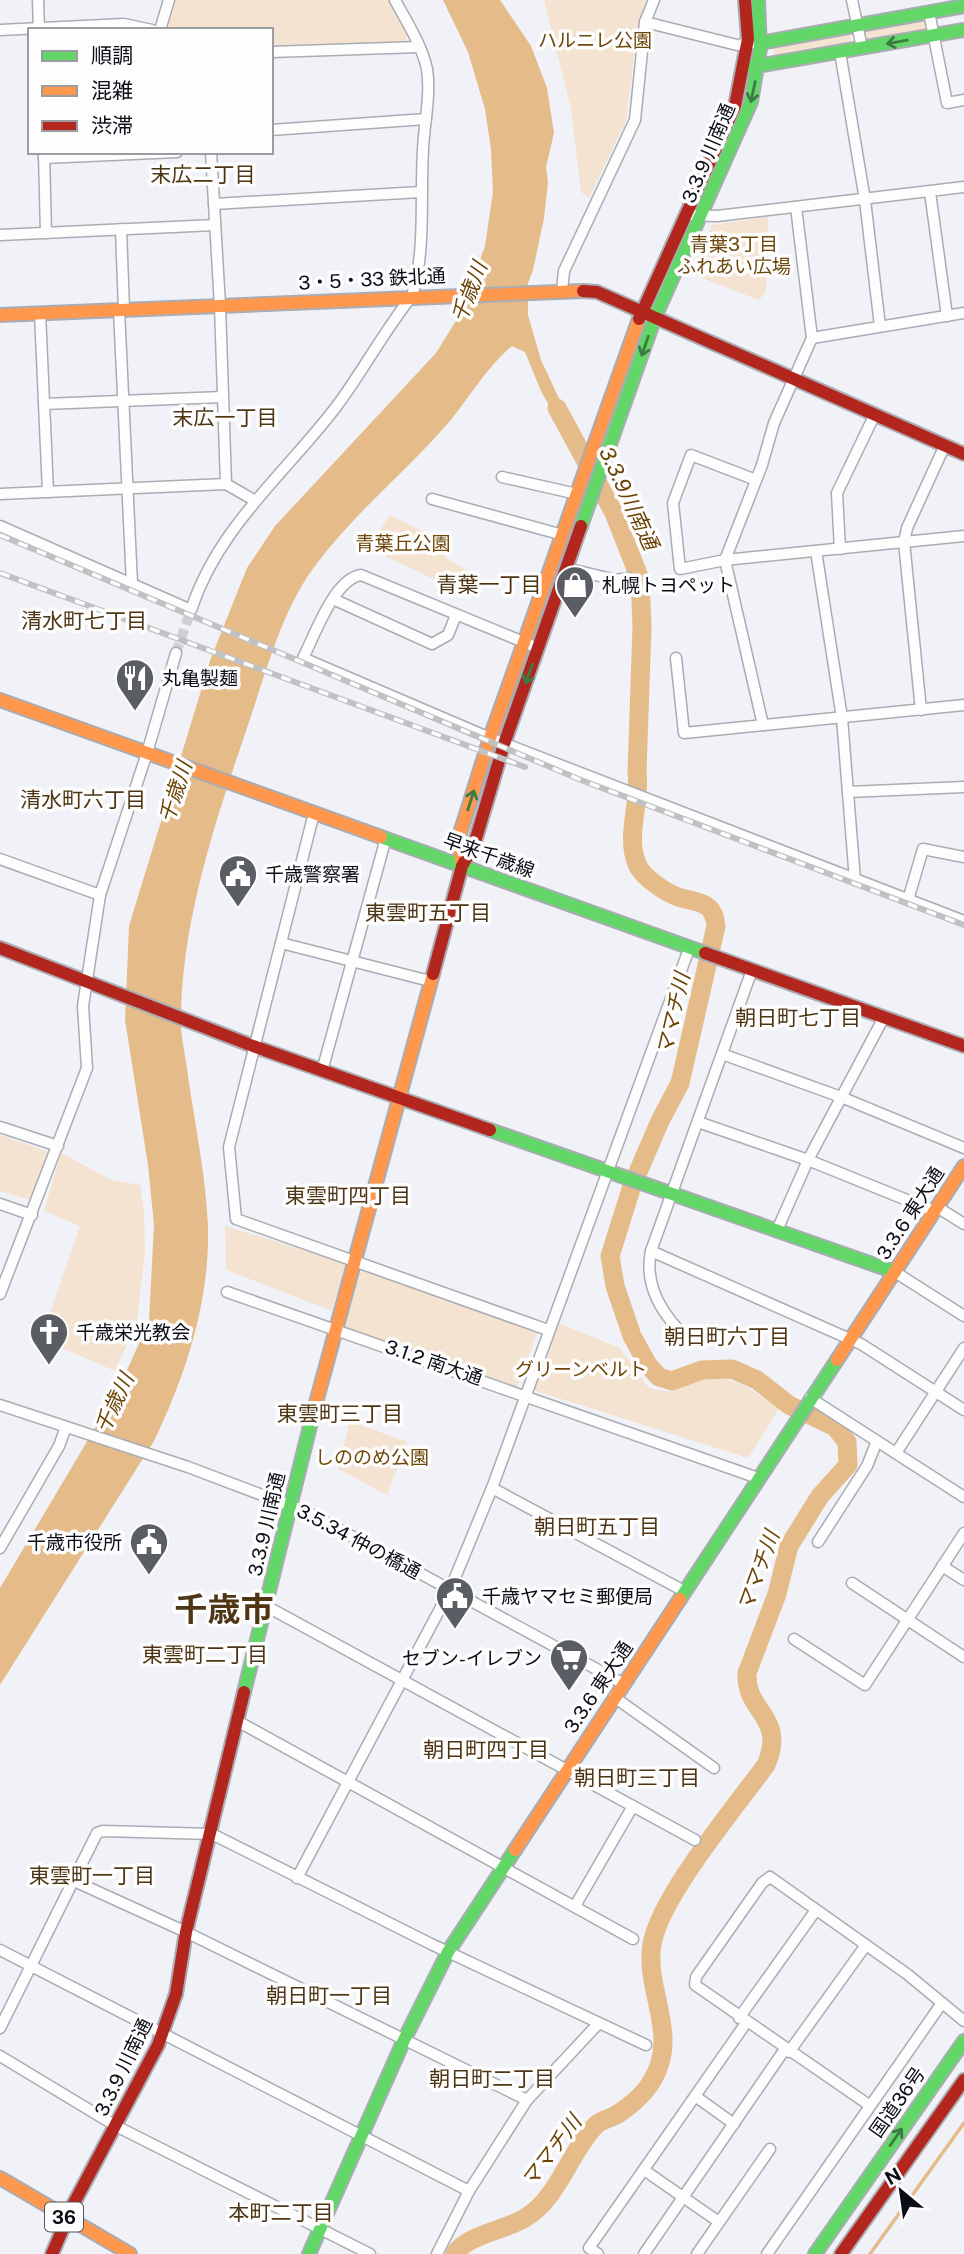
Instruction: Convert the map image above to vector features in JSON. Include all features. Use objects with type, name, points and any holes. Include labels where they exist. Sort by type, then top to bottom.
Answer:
[{"type":"main road","name":"3.3.9 川南通","points":[[745,0],[754,43]]},
{"type":"main road","name":"3.3.9 川南通","points":[[566,568],[655,317],[751,102],[751,67],[758,0]]},
{"type":"main road","points":[[754,43],[964,6]]},
{"type":"main road","points":[[751,67],[964,30]]},
{"type":"main road","name":"3.3.9 川南通","points":[[577,494],[642,311],[751,67]]},
{"type":"main road","name":"3・5・33 鉄北通","points":[[0,315],[449,294],[597,292],[964,454]]},
{"type":"main road","points":[[462,866],[458,840],[490,738],[577,494]]},
{"type":"main road","points":[[462,866],[474,845],[504,744],[566,568]]},
{"type":"main road","name":"早来千歳線","points":[[0,700],[964,1046]]},
{"type":"main road","name":"3.3.9 川南通","points":[[52,2254],[69,2220],[74,2203],[162,2033],[176,1994],[186,1932],[239,1722],[289,1504],[462,866]]},
{"type":"main road","points":[[0,948],[322,1071],[651,1187],[778,1228],[895,1272]]},
{"type":"main road","name":"3.3.6 東大通","points":[[309,2254],[404,2040],[448,1952],[964,1166]]},
{"type":"main road","name":"国道36号","points":[[815,2254],[964,2041]]},
{"type":"main road","points":[[841,2254],[964,2080]]},
{"type":"main road","name":"36","points":[[0,2178],[130,2254]]},
{"type":"street","points":[[38,0],[39,28]]},
{"type":"street","points":[[161,28],[169,0]]},
{"type":"street","points":[[0,526],[191,611],[205,571],[254,500],[337,405],[412,296],[422,223],[421,192],[429,86],[419,47],[395,0]]},
{"type":"street","points":[[562,291],[564,271],[635,120],[645,22],[654,0]]},
{"type":"street","points":[[852,0],[862,48]]},
{"type":"street","points":[[929,12],[947,103],[964,100]]},
{"type":"street","points":[[645,22],[737,45],[754,43]]},
{"type":"street","points":[[80,28],[122,27]]},
{"type":"street","points":[[0,30],[28,29]]},
{"type":"street","points":[[273,52],[419,47]]},
{"type":"street","points":[[840,52],[864,200],[880,326]]},
{"type":"street","points":[[273,130],[426,119]]},
{"type":"street","points":[[46,233],[44,155],[86,154]]},
{"type":"street","points":[[211,154],[226,484]]},
{"type":"street","points":[[686,215],[717,216],[964,187]]},
{"type":"street","points":[[214,204],[421,192]]},
{"type":"street","points":[[930,192],[947,316]]},
{"type":"street","points":[[763,725],[725,560],[756,480],[774,423],[812,338],[796,207]]},
{"type":"street","points":[[0,235],[215,225]]},
{"type":"street","points":[[121,229],[122,400],[132,583]]},
{"type":"street","points":[[40,313],[48,492]]},
{"type":"street","points":[[812,338],[964,313]]},
{"type":"street","points":[[44,404],[223,397]]},
{"type":"street","points":[[840,549],[837,493],[875,414]]},
{"type":"street","points":[[921,710],[904,542],[907,528],[945,445]]},
{"type":"street","points":[[756,480],[691,455],[673,503],[680,569],[725,560],[964,536]]},
{"type":"street","points":[[502,477],[577,494]]},
{"type":"street","points":[[0,494],[226,484],[254,500]]},
{"type":"street","points":[[432,499],[563,535]]},
{"type":"street","points":[[816,551],[842,718],[855,880]]},
{"type":"street","points":[[566,568],[617,580],[628,578]]},
{"type":"street","points":[[538,648],[361,575],[352,576],[338,590],[303,658],[504,744],[964,921]]},
{"type":"street","points":[[333,600],[432,644],[449,635],[456,615]]},
{"type":"street","points":[[0,1294],[87,1068],[83,1006],[100,895],[152,754],[176,653]]},
{"type":"street","points":[[677,658],[684,733],[964,705]]},
{"type":"street","points":[[848,792],[964,787]]},
{"type":"street","points":[[314,813],[229,1147],[236,1219],[355,1259],[548,1330]]},
{"type":"street","points":[[322,1071],[350,961],[386,838]]},
{"type":"street","points":[[908,900],[923,849],[964,857]]},
{"type":"street","points":[[0,859],[100,895]]},
{"type":"street","points":[[281,943],[430,981]]},
{"type":"street","points":[[297,1878],[450,1590],[492,1488],[606,1171],[692,950]]},
{"type":"street","points":[[677,1328],[663,1312],[653,1290],[648,1266],[651,1251],[752,970]]},
{"type":"street","points":[[778,1228],[808,1160],[883,1019]]},
{"type":"street","points":[[722,1054],[841,1097],[964,1148]]},
{"type":"street","points":[[698,1122],[936,1209],[964,1224]]},
{"type":"street","points":[[0,1127],[58,1146]]},
{"type":"street","points":[[0,1204],[32,1215]]},
{"type":"street","points":[[651,1251],[861,1344],[964,1410]]},
{"type":"street","points":[[895,1272],[964,1316]]},
{"type":"street","name":"3.1.2 南大通","points":[[227,1292],[758,1478]]},
{"type":"street","points":[[895,1453],[964,1348]]},
{"type":"street","points":[[808,1402],[877,1441],[964,1497]]},
{"type":"street","name":"3.5.34 仲の橋通","points":[[0,1405],[188,1467],[289,1504],[624,1684]]},
{"type":"street","points":[[0,1548],[71,1429]]},
{"type":"street","points":[[818,1542],[867,1466],[877,1441]]},
{"type":"street","points":[[492,1488],[684,1591]]},
{"type":"street","points":[[794,1639],[865,1685],[964,1533]]},
{"type":"street","points":[[942,1566],[964,1580]]},
{"type":"street","points":[[852,1583],[964,1657]]},
{"type":"street","points":[[266,1606],[695,1840]]},
{"type":"street","points":[[614,1697],[713,1768]]},
{"type":"street","points":[[239,1722],[632,1939]]},
{"type":"street","points":[[575,1906],[633,1806]]},
{"type":"street","points":[[0,2028],[33,1966],[72,1880],[97,1833],[103,1831],[212,1834],[448,1952],[646,2045]]},
{"type":"street","points":[[869,2105],[695,1985],[696,1978],[762,1883],[770,1877],[866,1945],[964,2021]]},
{"type":"street","points":[[72,1880],[186,1932],[527,2100]]},
{"type":"street","points":[[598,2254],[589,2248],[695,2096],[817,1910]]},
{"type":"street","points":[[644,2254],[787,2050],[866,1945]]},
{"type":"street","points":[[0,1950],[469,2191]]},
{"type":"street","points":[[767,2254],[942,2003]]},
{"type":"street","points":[[437,2254],[469,2191],[527,2100],[598,2024]]},
{"type":"street","points":[[0,2056],[116,2126],[370,2254]]},
{"type":"street","points":[[695,2096],[734,2124]]},
{"type":"street","points":[[697,2254],[770,2149]]},
{"type":"street","points":[[644,2170],[719,2222]]},
{"type":"green space","points":[[172,0],[390,0],[408,35],[405,42],[273,47],[273,28],[167,28]]},
{"type":"green space","name":"ハルニレ公園","points":[[544,0],[648,0],[638,26],[626,121],[589,198],[581,192],[571,109]]},
{"type":"green space","points":[[924,18],[927,32],[867,44],[864,29]]},
{"type":"green space","points":[[850,33],[851,44],[774,60],[774,47]]},
{"type":"green space","name":"青葉3丁目 ふれあい広場","points":[[768,217],[766,292],[759,300],[689,273],[712,225]]},
{"type":"green space","name":"青葉丘公園","points":[[390,515],[449,544],[444,557],[472,573],[463,593],[368,548]]},
{"type":"green space","points":[[0,1135],[49,1152],[31,1200],[0,1191]]},
{"type":"green space","points":[[61,1153],[112,1180],[140,1185],[145,1252],[137,1321],[115,1371],[41,1339],[80,1226],[44,1211]]},
{"type":"green space","points":[[225,1226],[346,1263],[332,1311],[226,1270]]},
{"type":"green space","name":"グリーンベルト","points":[[362,1268],[538,1331],[517,1388],[344,1326]]},
{"type":"green space","name":"グリーンベルト","points":[[558,1323],[620,1348],[648,1387],[670,1391],[700,1381],[722,1379],[742,1385],[779,1409],[748,1458],[533,1390]]},
{"type":"green space","name":"しののめ公園","points":[[350,1421],[407,1442],[387,1495],[338,1469]]},
{"type":"water","name":"千歳川","points":[[443,0],[500,0],[531,46],[547,88],[554,133],[546,167],[548,182],[544,218],[528,283],[528,315],[541,360],[572,426],[565,434],[541,391],[525,352],[512,346],[493,365],[442,430],[332,544],[306,579],[286,617],[214,828],[187,944],[181,1029],[203,1170],[208,1226],[205,1282],[194,1337],[166,1416],[154,1441],[0,1685],[0,1588],[120,1386],[149,1321],[154,1225],[148,1165],[125,1020],[129,926],[211,658],[247,568],[275,526],[436,353],[461,313],[485,246],[493,192],[491,149],[485,109],[468,52]]},
{"type":"waterway","name":"ママチ川","points":[[455,2254],[467,2242],[517,2222],[537,2209],[547,2199],[578,2148],[598,2123],[619,2113],[639,2097],[650,2084],[659,2066],[663,2031],[651,1962],[652,1944],[658,1924],[701,1852],[766,1765],[772,1736],[769,1725],[752,1697],[747,1673],[777,1594],[789,1546],[820,1496],[848,1465],[847,1442],[835,1427],[789,1405],[757,1380],[732,1369],[702,1370],[672,1381],[659,1377],[648,1365],[632,1336],[615,1286],[610,1256],[632,1186],[680,1083],[716,926],[713,913],[708,907],[667,892],[649,879],[637,864],[632,842],[638,784],[642,626],[640,579],[614,513],[557,408]]},
{"type":"waterway","points":[[870,2254],[964,2123]]},
{"type":"tunnel","points":[[176,653],[191,610]]},
{"type":"railway","points":[[0,535],[581,780],[964,925]]},
{"type":"railway","points":[[0,573],[525,767]]},
{"type":"traffic: fast","points":[[581,526],[655,317],[751,102],[760,49],[758,0]]},
{"type":"traffic: fast","points":[[760,43],[964,6]]},
{"type":"traffic: fast","points":[[751,67],[964,30]]},
{"type":"traffic: fast","points":[[381,837],[705,953]]},
{"type":"traffic: fast","points":[[490,1130],[895,1272]]},
{"type":"traffic: fast","points":[[680,1599],[837,1360]]},
{"type":"traffic: fast","points":[[244,1692],[314,1410]]},
{"type":"traffic: fast","points":[[309,2254],[404,2040],[448,1952],[515,1850]]},
{"type":"traffic: fast","points":[[815,2254],[964,2041]]},
{"type":"traffic: slow","points":[[0,315],[583,291]]},
{"type":"traffic: slow","points":[[462,866],[458,840],[490,738],[639,319]]},
{"type":"traffic: slow","points":[[0,700],[381,837]]},
{"type":"traffic: slow","points":[[314,1410],[433,974]]},
{"type":"traffic: slow","points":[[837,1360],[964,1166]]},
{"type":"traffic: slow","points":[[515,1850],[680,1599]]},
{"type":"traffic: slow","points":[[0,2178],[130,2254]]},
{"type":"traffic: jam","points":[[639,319],[735,106],[748,39],[745,0]]},
{"type":"traffic: jam","points":[[583,291],[597,292],[964,454]]},
{"type":"traffic: jam","points":[[433,974],[462,866],[474,845],[504,744],[581,526]]},
{"type":"traffic: jam","points":[[0,948],[253,1046],[490,1130]]},
{"type":"traffic: jam","points":[[705,953],[964,1046]]},
{"type":"traffic: jam","points":[[52,2254],[74,2203],[158,2045],[176,1994],[186,1932],[244,1692]]},
{"type":"traffic: jam","points":[[841,2254],[964,2080]]},
{"type":"place","name":"札幌トヨペット","points":[[575,619]]},
{"type":"place","name":"丸亀製麺","points":[[135,712]]},
{"type":"place","name":"千歳警察署","points":[[238,908]]},
{"type":"place","name":"千歳栄光教会","points":[[49,1366]]},
{"type":"place","name":"千歳市役所","points":[[149,1576]]},
{"type":"place","name":"千歳ヤマセミ郵便局","points":[[455,1630]]},
{"type":"place","name":"セブン-イレブン","points":[[569,1692]]},
{"type":"district","name":"末広二丁目","points":[[203,174]]},
{"type":"district","name":"末広一丁目","points":[[225,417]]},
{"type":"district","name":"青葉一丁目","points":[[489,584]]},
{"type":"district","name":"清水町七丁目","points":[[84,620]]},
{"type":"district","name":"清水町六丁目","points":[[83,799]]},
{"type":"district","name":"東雲町五丁目","points":[[428,912]]},
{"type":"district","name":"朝日町七丁目","points":[[798,1017]]},
{"type":"district","name":"東雲町四丁目","points":[[348,1195]]},
{"type":"district","name":"朝日町六丁目","points":[[727,1336]]},
{"type":"district","name":"東雲町三丁目","points":[[340,1413]]},
{"type":"district","name":"朝日町五丁目","points":[[597,1526]]},
{"type":"district","name":"千歳市","points":[[224,1609]]},
{"type":"district","name":"東雲町二丁目","points":[[205,1654]]},
{"type":"district","name":"朝日町四丁目","points":[[486,1749]]},
{"type":"district","name":"朝日町三丁目","points":[[637,1777]]},
{"type":"district","name":"東雲町一丁目","points":[[92,1875]]},
{"type":"district","name":"朝日町一丁目","points":[[329,1995]]},
{"type":"district","name":"朝日町二丁目","points":[[492,2078]]},
{"type":"district","name":"本町二丁目","points":[[281,2212]]},
{"type":"water label","name":"3.3.9川南通","points":[[629,498]]}]
